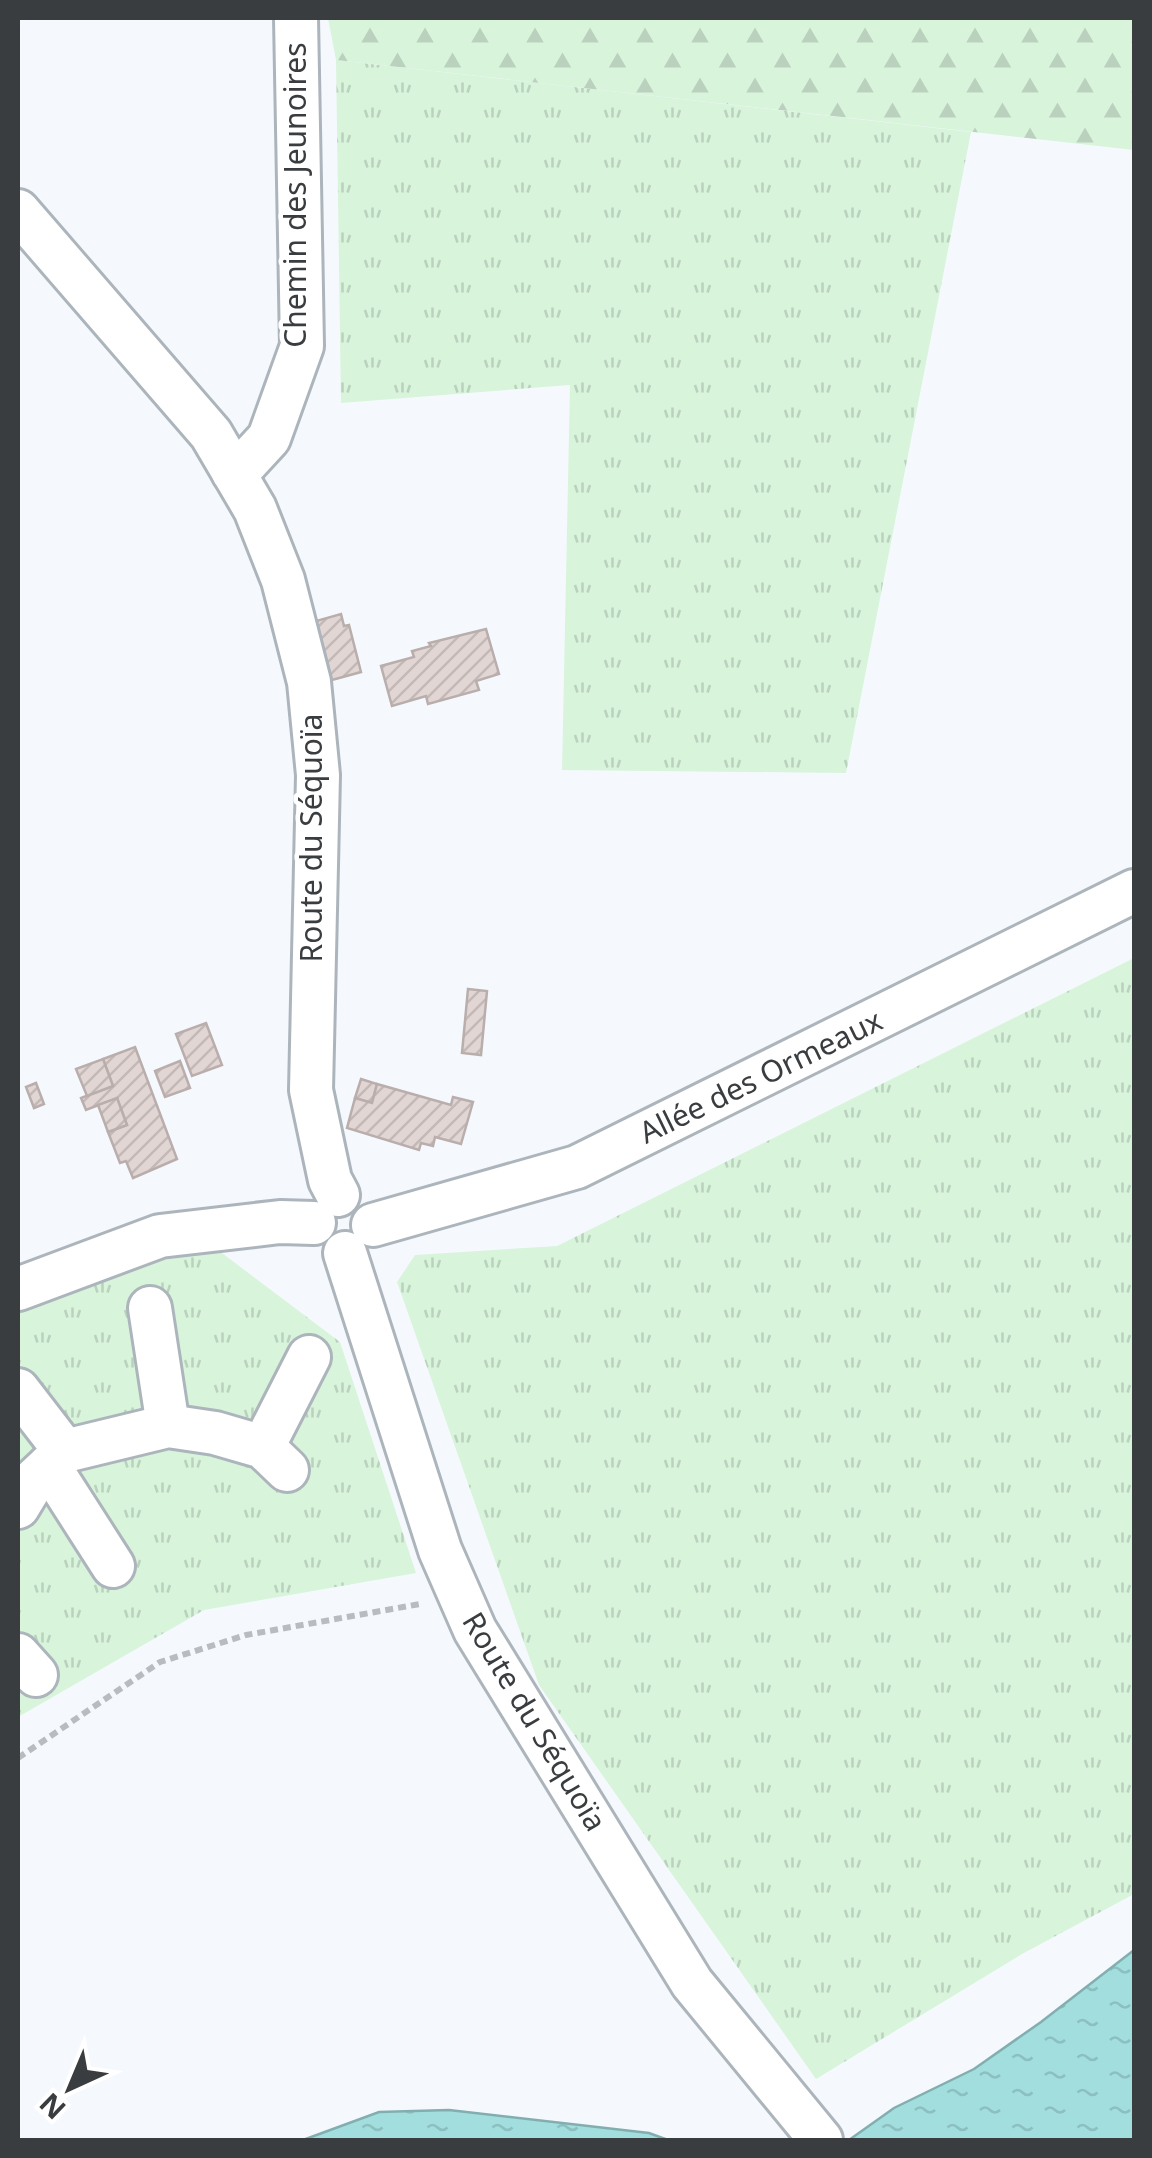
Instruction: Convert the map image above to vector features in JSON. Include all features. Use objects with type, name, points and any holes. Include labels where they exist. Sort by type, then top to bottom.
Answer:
[{"type":"street","name":"Chemin des Jeunoires","points":[[233,472],[269,438],[302,346],[296,18]]},
{"type":"street","name":"Route du Séquoïa","points":[[18,211],[210,434],[255,509],[283,580],[309,682],[318,775],[311,1090],[330,1180],[326,1209]]},
{"type":"street","name":"Allée des Ormeaux","points":[[359,1239],[577,1167],[1134,891]]},
{"type":"street","points":[[18,1289],[160,1236],[280,1222],[358,1198],[366,1205],[359,1239]]},
{"type":"street","name":"Route du Séquoïa","points":[[359,1239],[440,1550],[475,1630],[692,1982],[808,2126]]},
{"type":"street","points":[[150,1308],[168,1426]]},
{"type":"street","points":[[18,1506],[35,1478],[57,1459],[168,1426],[215,1433],[275,1459],[309,1357]]},
{"type":"street","points":[[18,1390],[114,1566]]},
{"type":"path","points":[[18,1758],[160,1662],[246,1635],[460,1597]]},
{"type":"green space","points":[[328,18],[1134,18],[1134,150],[336,60]]},
{"type":"green space","points":[[336,60],[971,132],[846,773],[562,770],[570,385],[341,403]]},
{"type":"green space","points":[[1134,958],[1134,1894],[1022,1954],[816,2079],[539,1685],[397,1282],[415,1255],[557,1246]]},
{"type":"green space","points":[[206,1241],[340,1342],[416,1573],[204,1610],[18,1717],[18,1311]]},
{"type":"water","points":[[1134,1950],[1134,2140],[849,2140],[894,2108],[974,2069]]},
{"type":"water","points":[[449,2110],[649,2133],[668,2140],[303,2140],[379,2112]]},
{"type":"building","points":[[341,614],[344,626],[349,625],[361,672],[332,680],[316,621]]},
{"type":"building","points":[[486,629],[499,674],[476,681],[479,690],[428,704],[426,696],[392,706],[381,666],[414,657],[412,651],[431,646],[429,643]]},
{"type":"building","points":[[468,989],[487,991],[481,1055],[462,1053]]},
{"type":"building","points":[[206,1023],[222,1065],[192,1076],[176,1034]]},
{"type":"building","points":[[135,1047],[177,1159],[133,1178],[126,1161],[120,1163],[108,1132],[127,1125],[117,1098],[86,1110],[81,1098],[113,1086],[103,1059]]},
{"type":"building","points":[[103,1059],[113,1086],[87,1096],[76,1069]]},
{"type":"building","points":[[180,1061],[190,1088],[165,1097],[155,1071]]},
{"type":"building","points":[[361,1079],[377,1084],[372,1103],[355,1098]]},
{"type":"building","points":[[36,1083],[44,1104],[34,1108],[26,1087]]},
{"type":"building","points":[[377,1084],[451,1105],[453,1097],[473,1102],[461,1144],[435,1137],[433,1146],[421,1143],[419,1150],[347,1128],[355,1098],[372,1103]]},
{"type":"building","points":[[117,1098],[127,1125],[108,1132],[98,1105]]}]
